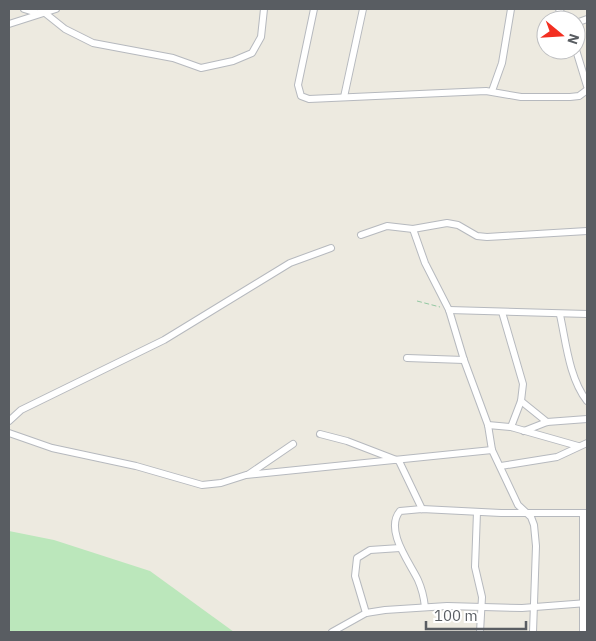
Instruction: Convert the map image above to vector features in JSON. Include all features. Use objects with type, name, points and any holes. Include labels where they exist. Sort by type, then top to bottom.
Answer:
[{"type":"street","points":[[24,9],[40,11],[56,9]]},
{"type":"street","points":[[40,11],[65,29],[93,44],[174,58],[201,68],[233,61],[252,53],[261,37],[264,9]]},
{"type":"street","points":[[314,9],[298,85],[299,92],[305,98],[318,100],[344,97],[492,91],[520,97],[579,96],[587,88],[586,72],[581,60]]},
{"type":"street","points":[[344,97],[363,9]]},
{"type":"street","points":[[492,91],[502,62],[511,9]]},
{"type":"street","points":[[9,24],[40,11]]},
{"type":"street","points":[[362,235],[387,226],[413,229],[453,224],[478,236],[487,237],[587,231]]},
{"type":"street","points":[[413,229],[425,263],[449,310],[464,360],[488,425],[492,450],[518,505],[533,521],[536,533],[534,632]]},
{"type":"street","points":[[9,421],[22,410],[164,340],[290,263],[331,248]]},
{"type":"street","points":[[449,310],[560,315],[587,314]]},
{"type":"street","points":[[502,312],[522,376],[523,392],[511,427]]},
{"type":"street","points":[[560,315],[578,386],[587,401]]},
{"type":"street","points":[[407,358],[464,360]]},
{"type":"street","points":[[521,401],[547,422]]},
{"type":"street","points":[[524,431],[547,422],[587,419]]},
{"type":"street","points":[[488,425],[511,427],[578,446]]},
{"type":"street","points":[[9,433],[52,448],[136,466],[202,485],[221,483],[246,475],[399,461],[492,450]]},
{"type":"street","points":[[320,434],[347,440],[399,461],[422,509]]},
{"type":"street","points":[[501,466],[557,457],[587,443]]},
{"type":"street","points":[[246,475],[293,444]]},
{"type":"street","points":[[425,607],[418,580],[400,548],[397,515],[402,510],[585,513],[582,562],[585,603],[582,630]]},
{"type":"street","points":[[476,512],[475,567],[482,591],[480,632]]},
{"type":"street","points":[[366,613],[355,576],[357,558],[370,550],[400,548]]},
{"type":"street","points":[[582,562],[587,575]]},
{"type":"street","points":[[332,632],[366,613],[425,607],[534,607],[585,603]]},
{"type":"street","points":[[582,630],[587,617]]},
{"type":"path","points":[[416,301],[449,310]]},
{"type":"green space","points":[[9,531],[54,540],[150,571],[234,632],[9,632]]}]
